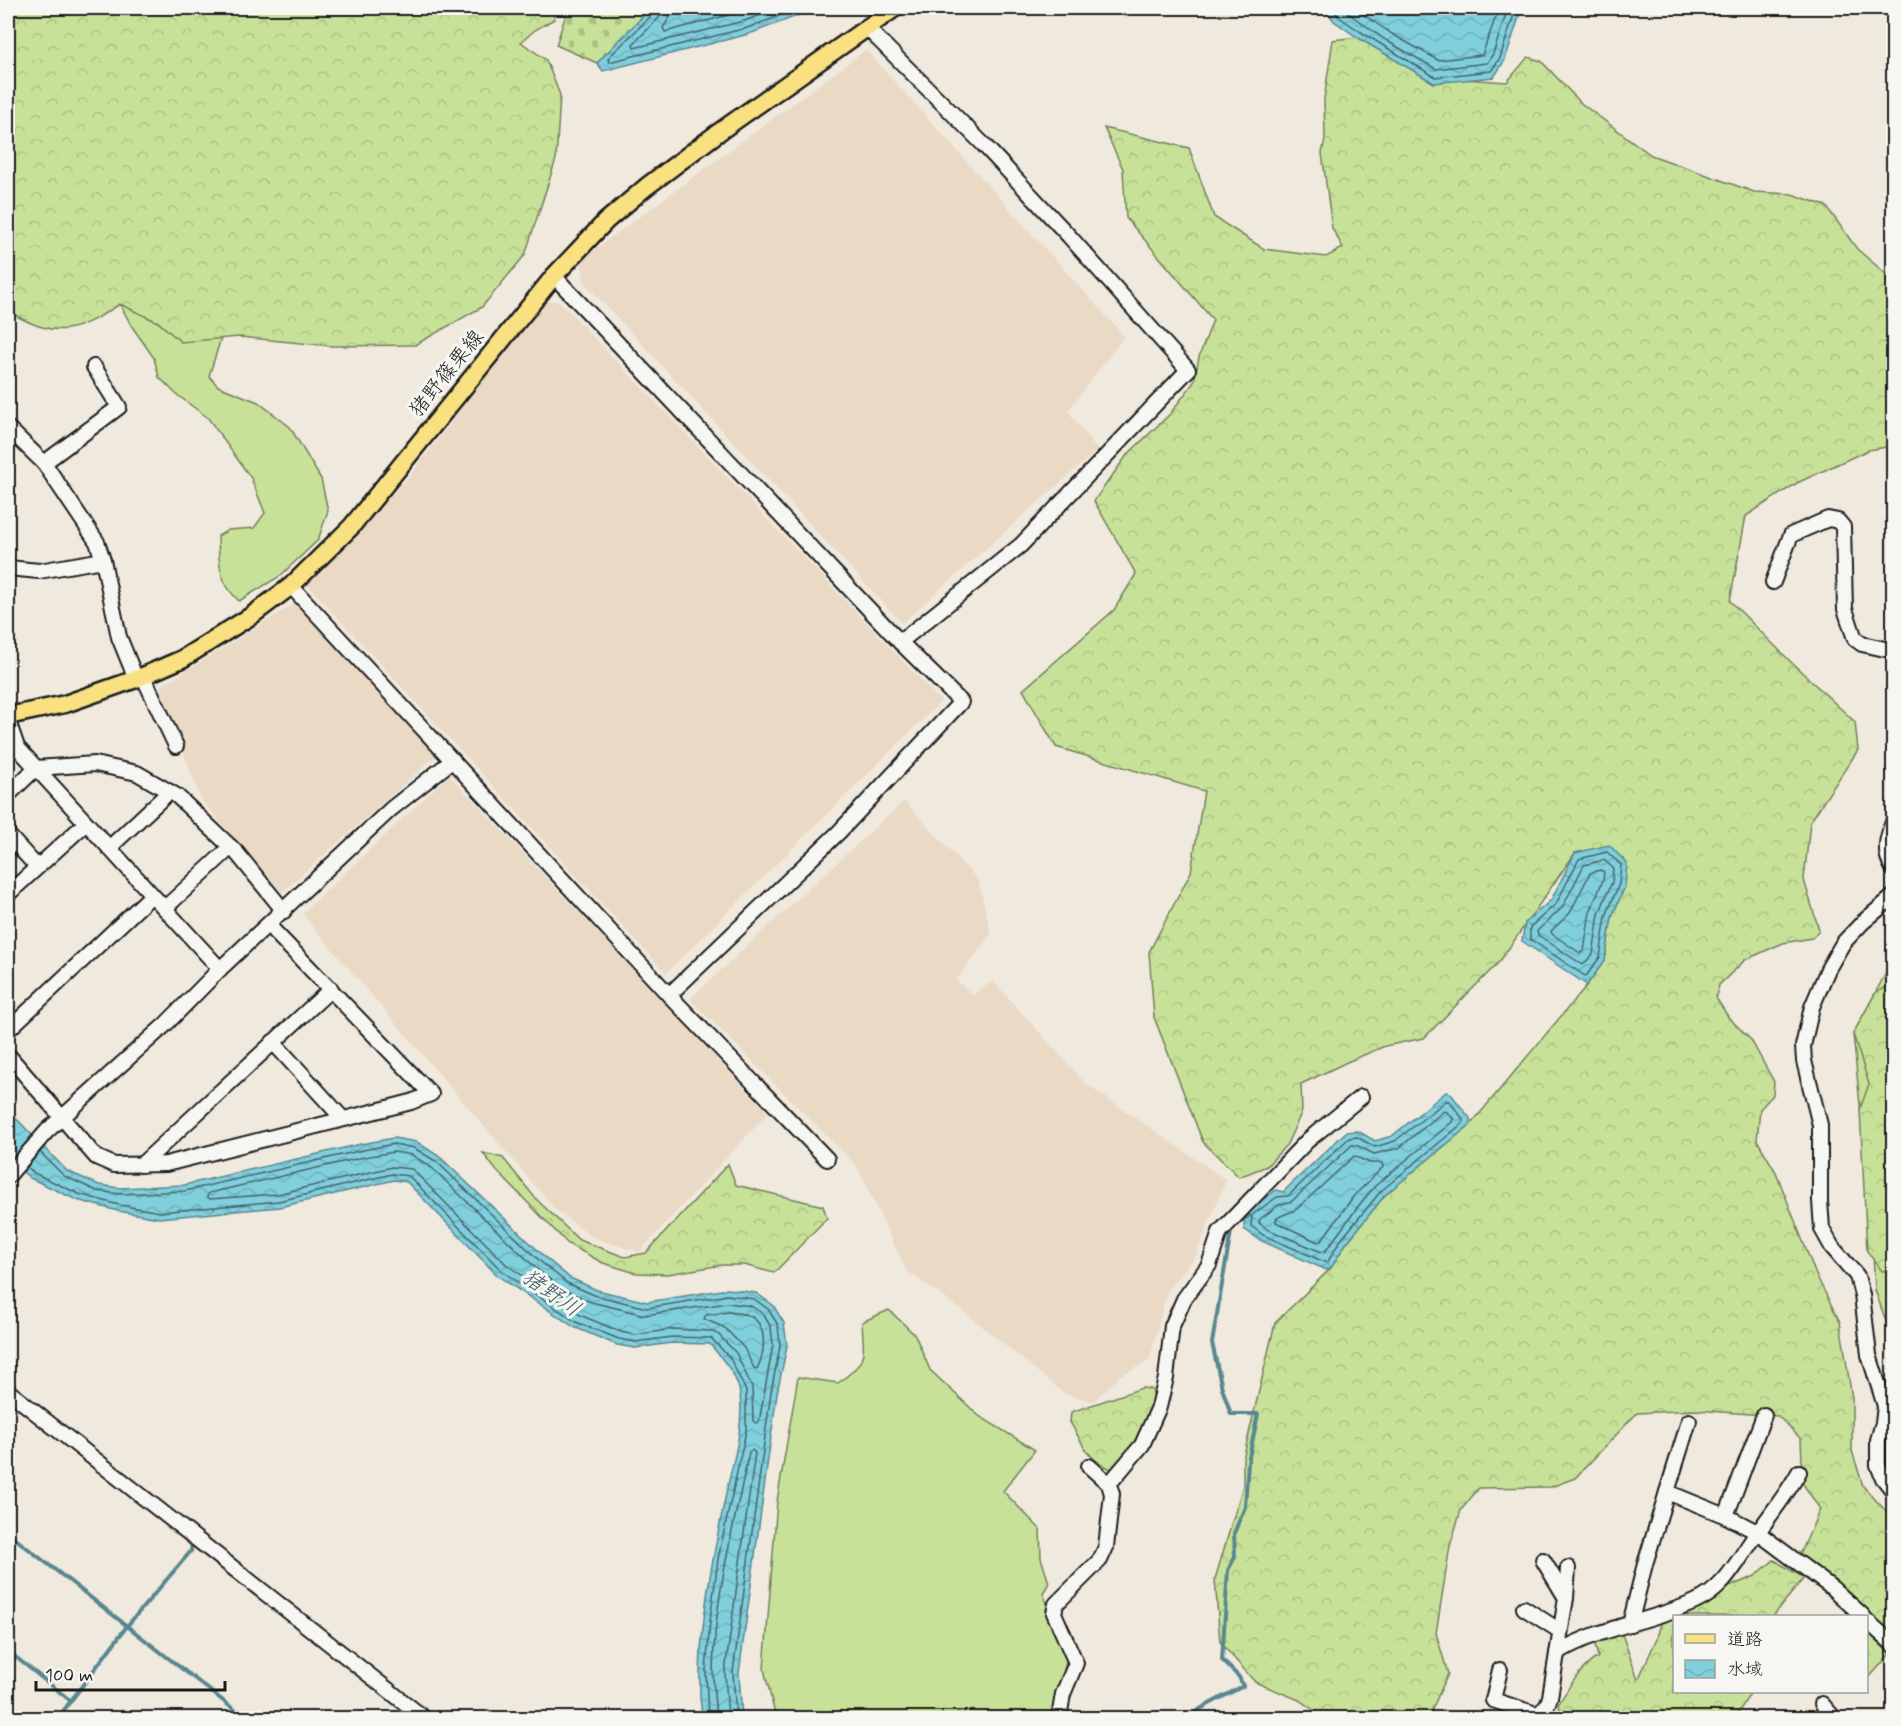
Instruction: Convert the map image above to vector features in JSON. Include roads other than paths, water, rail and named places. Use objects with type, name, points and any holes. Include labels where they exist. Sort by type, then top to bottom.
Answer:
[{"type":"main road","name":"猪野篠栗線","points":[[8,716],[65,704],[139,678],[182,659],[214,640],[291,586],[351,527],[555,276],[606,221],[646,187],[719,132],[895,8]]},
{"type":"street","points":[[867,28],[983,144],[1069,236],[1188,370],[1021,545],[900,642]]},
{"type":"street","points":[[555,276],[900,642],[961,702],[839,832],[669,995]]},
{"type":"street","points":[[44,463],[119,407],[94,367]]},
{"type":"street","points":[[8,428],[44,463],[97,542],[104,560],[118,637],[176,746]]},
{"type":"street","points":[[1773,582],[1791,536],[1828,519],[1838,521],[1843,527],[1845,609],[1855,639],[1862,644],[1893,651]]},
{"type":"street","points":[[8,568],[39,571],[104,560]]},
{"type":"street","points":[[291,586],[669,995],[827,1159]]},
{"type":"street","points":[[8,721],[17,747],[220,969]]},
{"type":"street","points":[[10,1172],[48,1131],[165,1025],[220,969],[269,926],[391,809],[453,760]]},
{"type":"street","points":[[8,795],[36,768],[95,764],[136,773],[177,796],[231,847],[284,911]]},
{"type":"street","points":[[109,848],[169,792]]},
{"type":"street","points":[[1893,819],[1886,841],[1893,870]]},
{"type":"street","points":[[8,894],[86,823]]},
{"type":"street","points":[[8,835],[37,867]]},
{"type":"street","points":[[165,908],[231,847]]},
{"type":"street","points":[[8,1030],[152,895]]},
{"type":"street","points":[[1893,896],[1843,943],[1828,969],[1812,1007],[1803,1046],[1804,1060],[1820,1125],[1822,1228],[1832,1247],[1857,1276],[1862,1295],[1869,1355],[1885,1406],[1878,1440],[1878,1466],[1893,1492]]},
{"type":"street","points":[[8,1055],[96,1157],[114,1165],[166,1164],[411,1102],[431,1094],[269,926]]},
{"type":"street","points":[[141,1165],[331,989]]},
{"type":"street","points":[[273,1042],[343,1119]]},
{"type":"street","points":[[1109,1484],[1142,1445],[1159,1407],[1164,1388],[1172,1326],[1184,1299],[1209,1265],[1220,1232],[1308,1140],[1361,1097]]},
{"type":"street","points":[[8,1390],[424,1719]]},
{"type":"street","points":[[1726,1516],[1764,1415]]},
{"type":"street","points":[[1630,1624],[1645,1564],[1689,1421]]},
{"type":"street","points":[[1059,1719],[1063,1694],[1076,1663],[1054,1614],[1056,1604],[1100,1560],[1106,1547],[1112,1494],[1109,1484],[1089,1466]]},
{"type":"street","points":[[1557,1653],[1597,1634],[1696,1602],[1712,1593],[1727,1578],[1757,1532],[1784,1498],[1799,1472]]},
{"type":"street","points":[[1667,1492],[1726,1516],[1757,1532],[1832,1588],[1861,1615]]},
{"type":"street","points":[[1543,1560],[1566,1599]]},
{"type":"street","points":[[1500,1670],[1493,1700],[1537,1717],[1547,1706],[1550,1697],[1566,1599],[1568,1568]]},
{"type":"street","points":[[1524,1608],[1560,1631]]},
{"type":"street","points":[[1868,1622],[1893,1645]]},
{"type":"street","points":[[1822,1704],[1834,1719]]},
{"type":"water","points":[[651,8],[818,8],[749,34],[603,71],[597,63]]},
{"type":"water","points":[[1325,8],[1522,8],[1505,60],[1494,77],[1434,83],[1357,37],[1334,21]]},
{"type":"water","points":[[1609,845],[1627,863],[1625,886],[1612,917],[1605,960],[1587,985],[1522,941],[1525,923],[1551,900],[1575,853]]},
{"type":"water","points":[[1446,1092],[1450,1093],[1470,1118],[1471,1124],[1385,1195],[1345,1245],[1331,1268],[1326,1270],[1260,1240],[1244,1229],[1245,1213],[1276,1190],[1283,1192],[1346,1132],[1358,1131],[1375,1141],[1392,1136]]},
{"type":"water","name":"猪野川","points":[[8,1110],[67,1171],[99,1185],[120,1188],[184,1185],[394,1138],[417,1142],[440,1157],[570,1278],[597,1290],[647,1302],[728,1289],[756,1293],[773,1305],[784,1323],[787,1346],[777,1393],[739,1673],[742,1718],[703,1718],[700,1702],[705,1609],[741,1418],[739,1387],[728,1367],[710,1344],[672,1343],[635,1348],[617,1345],[574,1327],[498,1276],[407,1182],[394,1180],[280,1207],[159,1218],[118,1211],[77,1200],[30,1178],[8,1159]]},
{"type":"waterway","points":[[1188,1718],[1243,1686],[1239,1677],[1222,1660],[1228,1570],[1235,1557],[1234,1533],[1245,1507],[1248,1462],[1258,1414],[1231,1414],[1222,1388],[1212,1343],[1232,1226],[1249,1216]]},
{"type":"waterway","points":[[8,1533],[245,1718]]},
{"type":"waterway","points":[[58,1718],[127,1626],[191,1551],[192,1542]]},
{"type":"waterway","points":[[8,1651],[71,1701]]}]
